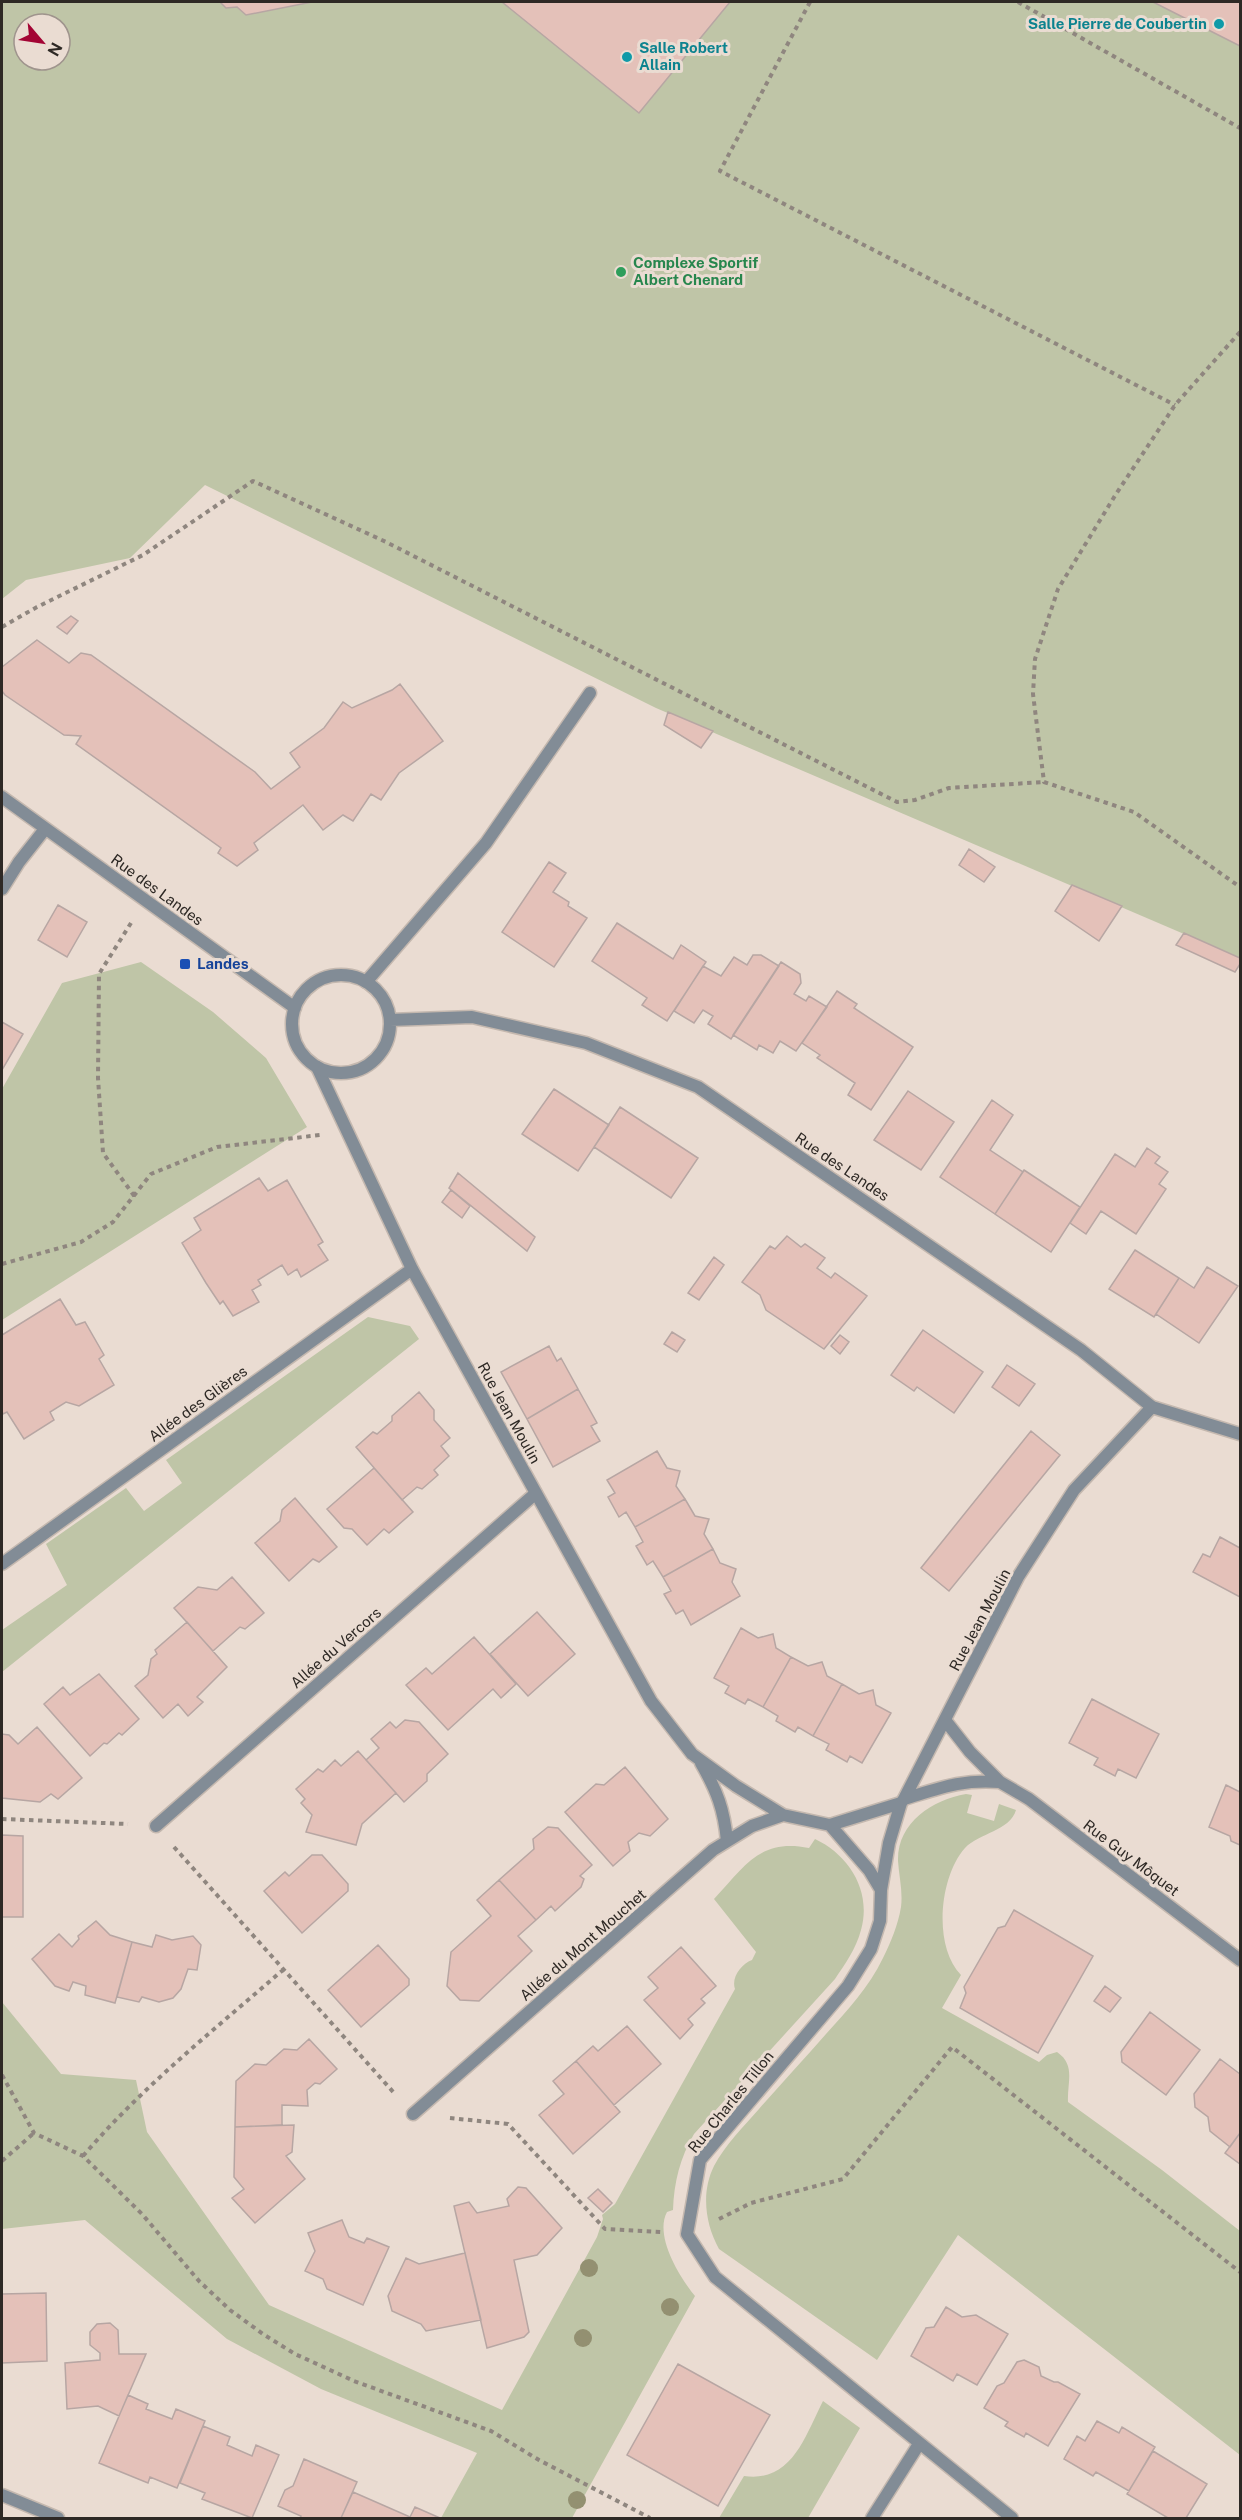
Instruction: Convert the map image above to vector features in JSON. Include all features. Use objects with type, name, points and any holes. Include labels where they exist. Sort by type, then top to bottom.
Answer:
[{"type":"street","points":[[366,982],[486,843],[590,693]]},
{"type":"street","name":"Rue des Landes","points":[[2,797],[295,1008]]},
{"type":"street","points":[[2,889],[19,861],[45,829]]},
{"type":"street","points":[[350,976],[366,982],[378,992],[385,1002],[390,1020],[384,1048],[376,1059],[361,1069],[344,1073],[326,1071],[317,1067],[299,1049],[294,1040],[292,1023],[295,1008],[303,994],[324,978],[350,976]]},
{"type":"street","name":"Rue des Landes","points":[[390,1020],[472,1017],[586,1043],[698,1087],[1081,1350],[1152,1407],[1240,1434]]},
{"type":"street","name":"Rue Jean Moulin","points":[[317,1067],[412,1269],[651,1701],[674,1733],[699,1760],[718,1792],[725,1815],[727,1841]]},
{"type":"street","name":"Allée des Glières","points":[[2,1564],[412,1269]]},
{"type":"street","name":"Rue Jean Moulin","points":[[699,1760],[783,1815],[830,1825],[902,1801],[1018,1577],[1074,1490],[1152,1407]]},
{"type":"street","name":"Allée du Vercors","points":[[156,1826],[536,1493]]},
{"type":"street","name":"Rue Guy Môquet","points":[[945,1720],[970,1752],[1000,1782],[1029,1799],[1240,1960]]},
{"type":"street","name":"Rue Guy Môquet","points":[[902,1801],[952,1784],[973,1780],[1000,1782]]},
{"type":"street","name":"Rue Charles Tillon","points":[[687,2234],[700,2160],[848,1986],[871,1949],[880,1921],[881,1890],[889,1843],[902,1801]]},
{"type":"street","name":"Allée du Mont Mouchet","points":[[413,2114],[713,1850],[752,1826],[783,1815]]},
{"type":"street","points":[[830,1825],[869,1870],[881,1890]]},
{"type":"street","points":[[687,2234],[715,2277],[1012,2518]]},
{"type":"street","points":[[872,2518],[919,2444]]},
{"type":"street","points":[[2,2495],[58,2518]]},
{"type":"path","points":[[810,2],[720,171],[1175,405]]},
{"type":"path","points":[[1018,2],[1240,128]]},
{"type":"path","points":[[1044,782],[1033,694],[1035,659],[1058,589],[1116,494],[1175,405],[1240,332]]},
{"type":"path","points":[[2,627],[37,607],[143,555],[253,481],[386,542],[897,802],[915,800],[949,788],[1044,782],[1134,812],[1240,887]]},
{"type":"path","points":[[135,1197],[103,1153],[98,1078],[99,974],[146,900]]},
{"type":"path","points":[[2,1264],[81,1242],[113,1222],[151,1174],[217,1147],[346,1132]]},
{"type":"path","points":[[2,1819],[156,1826],[413,2114],[508,2124],[605,2229],[687,2234],[751,2203],[843,2179],[952,2047],[1240,2272]]},
{"type":"path","points":[[83,2156],[107,2128],[144,2093],[284,1969]]},
{"type":"path","points":[[2,2075],[34,2133],[83,2156],[142,2214],[199,2281],[230,2310],[263,2334],[295,2354],[354,2381],[491,2430],[539,2460],[650,2518]]},
{"type":"path","points":[[2,2161],[34,2133]]},
{"type":"green space","name":"Complexe Sportif Albert Chenard","points":[[2,2],[1240,2],[1240,958],[656,708],[205,485],[130,558],[26,580],[2,599]]},
{"type":"green space","points":[[141,962],[213,1012],[266,1058],[307,1127],[2,1320],[2,1089],[62,983]]},
{"type":"green space","points":[[368,1317],[410,1326],[419,1339],[2,1672],[2,1630],[67,1585],[46,1544],[126,1488],[144,1511],[182,1483],[166,1460]]},
{"type":"green space","points":[[966,1794],[972,1795],[967,1813],[994,1821],[999,1804],[1016,1810],[1007,1823],[965,1848],[949,1876],[943,1912],[943,1930],[952,1963],[961,1975],[942,2008],[1039,2062],[1047,2055],[1057,2052],[1067,2062],[1069,2068],[1068,2102],[1162,2170],[1240,2231],[1240,2455],[958,2235],[877,2360],[719,2249],[714,2239],[708,2219],[706,2197],[714,2166],[735,2136],[850,2007],[877,1969],[900,1914],[902,1896],[898,1861],[903,1835],[910,1825],[929,1808]]},
{"type":"green space","points":[[815,1839],[838,1854],[855,1876],[860,1888],[864,1916],[859,1937],[835,1979],[694,2134],[689,2143],[679,2171],[673,2210],[667,2212],[664,2222],[664,2233],[676,2268],[695,2296],[572,2518],[441,2518],[477,2453],[321,2389],[227,2339],[85,2220],[2,2229],[2,2002],[61,2074],[136,2080],[147,2132],[269,2305],[502,2410],[597,2237],[603,2219],[602,2215],[615,2204],[735,1989],[734,1980],[738,1972],[752,1960],[756,1952],[714,1899],[755,1857],[778,1847],[809,1848]]},
{"type":"green space","points":[[823,2401],[860,2428],[808,2518],[719,2518],[744,2476],[760,2476],[774,2472],[785,2465],[795,2454]]},
{"type":"building","points":[[220,2],[312,2],[246,15],[237,7],[226,8]]},
{"type":"building","name":"Salle Robert Allain","points":[[502,2],[730,2],[639,113]]},
{"type":"building","name":"Salle Pierre de Coubertin","points":[[1153,2],[1240,2],[1240,46]]},
{"type":"building","points":[[71,616],[78,621],[67,634],[57,627]]},
{"type":"building","points":[[37,640],[69,663],[81,653],[91,655],[255,772],[271,789],[300,767],[290,753],[324,728],[343,702],[352,708],[400,684],[443,741],[399,773],[381,800],[371,794],[353,821],[343,815],[323,830],[303,805],[254,843],[258,850],[237,866],[218,853],[221,848],[76,744],[81,736],[64,735],[5,695],[2,691],[2,667]]},
{"type":"building","points":[[668,712],[713,731],[701,748],[664,725]]},
{"type":"building","points":[[969,849],[995,867],[984,882],[959,865]]},
{"type":"building","points":[[549,862],[566,873],[553,892],[569,902],[568,906],[587,918],[554,967],[502,932]]},
{"type":"building","points":[[1072,885],[1122,906],[1099,941],[1055,911]]},
{"type":"building","points":[[58,905],[87,922],[67,957],[38,940]]},
{"type":"building","points":[[617,923],[673,959],[681,945],[706,962],[667,1021],[642,1005],[647,998],[592,961]]},
{"type":"building","points":[[1184,933],[1240,958],[1240,964],[1235,972],[1176,945]]},
{"type":"building","points":[[753,955],[761,955],[779,966],[731,1039],[708,1024],[713,1016],[703,1010],[694,1023],[674,1011],[703,966],[721,976],[734,957],[747,965]]},
{"type":"building","points":[[781,962],[800,974],[801,983],[794,994],[806,1001],[809,996],[827,1007],[796,1051],[780,1041],[773,1053],[759,1045],[757,1050],[733,1035]]},
{"type":"building","points":[[837,991],[857,1004],[854,1008],[913,1047],[871,1110],[848,1095],[855,1083],[817,1058],[820,1055],[802,1043]]},
{"type":"building","points":[[2,1022],[23,1034],[2,1070]]},
{"type":"building","points":[[554,1089],[609,1125],[578,1171],[522,1134]]},
{"type":"building","points":[[908,1091],[954,1122],[921,1170],[874,1140]]},
{"type":"building","points":[[992,1100],[1013,1115],[990,1150],[1023,1172],[995,1214],[940,1177]]},
{"type":"building","points":[[620,1107],[698,1158],[671,1198],[594,1147]]},
{"type":"building","points":[[1147,1148],[1160,1157],[1155,1163],[1168,1172],[1159,1184],[1166,1189],[1136,1234],[1101,1211],[1086,1234],[1070,1223],[1115,1154],[1135,1167]]},
{"type":"building","points":[[1024,1170],[1080,1207],[1051,1252],[995,1214]]},
{"type":"building","points":[[458,1173],[535,1237],[527,1251],[449,1188]]},
{"type":"building","points":[[259,1178],[268,1191],[287,1180],[323,1242],[318,1245],[328,1260],[301,1277],[297,1269],[288,1275],[282,1265],[258,1280],[261,1285],[252,1290],[259,1302],[233,1316],[223,1301],[220,1304],[182,1243],[201,1230],[194,1218]]},
{"type":"building","points":[[451,1190],[470,1206],[462,1218],[442,1202]]},
{"type":"building","points":[[787,1236],[801,1247],[805,1244],[825,1258],[817,1268],[831,1278],[835,1273],[867,1296],[824,1349],[766,1310],[760,1295],[742,1282],[770,1246],[775,1249]]},
{"type":"building","points":[[1135,1250],[1179,1278],[1154,1317],[1109,1289]]},
{"type":"building","points":[[714,1257],[724,1265],[699,1300],[688,1293]]},
{"type":"building","points":[[1207,1267],[1238,1286],[1199,1343],[1156,1314],[1179,1278],[1194,1288]]},
{"type":"building","points":[[60,1299],[76,1325],[85,1322],[104,1355],[99,1359],[114,1385],[79,1406],[66,1402],[50,1412],[54,1420],[24,1439],[7,1412],[3,1414],[2,1411],[2,1335]]},
{"type":"building","points":[[923,1330],[983,1372],[954,1413],[917,1387],[914,1391],[891,1375]]},
{"type":"building","points":[[672,1332],[685,1340],[677,1352],[664,1344]]},
{"type":"building","points":[[840,1335],[849,1342],[840,1354],[831,1346]]},
{"type":"building","points":[[549,1346],[557,1361],[561,1358],[578,1389],[527,1419],[501,1372]]},
{"type":"building","points":[[1007,1365],[1035,1384],[1019,1406],[992,1387]]},
{"type":"building","points":[[578,1389],[597,1423],[591,1426],[600,1441],[553,1467],[527,1419]]},
{"type":"building","points":[[419,1392],[434,1410],[434,1420],[450,1438],[441,1446],[449,1456],[434,1470],[438,1475],[422,1489],[417,1487],[402,1500],[356,1447],[373,1432],[377,1434],[392,1421],[392,1416]]},
{"type":"building","points":[[1031,1431],[1060,1455],[949,1591],[921,1568]]},
{"type":"building","points":[[657,1451],[667,1468],[680,1471],[676,1486],[685,1499],[635,1527],[626,1512],[619,1517],[608,1497],[615,1493],[607,1480]]},
{"type":"building","points":[[374,1468],[413,1512],[389,1533],[384,1529],[367,1545],[352,1529],[344,1528],[327,1509]]},
{"type":"building","points":[[295,1498],[337,1547],[319,1562],[313,1559],[289,1581],[255,1543],[280,1521],[282,1510]]},
{"type":"building","points":[[685,1499],[695,1516],[709,1519],[704,1534],[713,1549],[663,1577],[653,1561],[647,1565],[636,1546],[643,1542],[635,1527]]},
{"type":"building","points":[[1220,1537],[1240,1548],[1240,1597],[1193,1572],[1203,1554],[1210,1557]]},
{"type":"building","points":[[713,1549],[720,1563],[736,1569],[732,1582],[740,1596],[691,1625],[683,1610],[676,1614],[664,1594],[671,1591],[663,1577]]},
{"type":"building","points":[[232,1577],[264,1613],[245,1629],[240,1627],[213,1651],[174,1608],[198,1587],[217,1590]]},
{"type":"building","points":[[537,1612],[575,1654],[528,1696],[490,1654]]},
{"type":"building","points":[[187,1622],[227,1667],[197,1697],[203,1702],[188,1716],[178,1704],[163,1718],[135,1686],[148,1675],[151,1659],[157,1654],[155,1650]]},
{"type":"building","points":[[741,1628],[758,1638],[773,1634],[776,1648],[791,1657],[763,1707],[748,1699],[745,1704],[725,1693],[729,1686],[714,1678]]},
{"type":"building","points":[[474,1637],[516,1684],[501,1698],[493,1689],[448,1730],[406,1685],[426,1668],[432,1674]]},
{"type":"building","points":[[791,1657],[808,1666],[822,1662],[827,1676],[842,1684],[813,1736],[798,1727],[795,1732],[776,1721],[778,1716],[763,1707]]},
{"type":"building","points":[[99,1674],[139,1719],[122,1735],[119,1733],[90,1756],[44,1704],[63,1687],[70,1695]]},
{"type":"building","points":[[842,1684],[859,1694],[873,1690],[876,1705],[891,1713],[862,1763],[850,1756],[847,1762],[826,1750],[829,1744],[813,1736]]},
{"type":"building","points":[[1092,1699],[1159,1734],[1136,1778],[1118,1769],[1115,1776],[1094,1765],[1098,1758],[1069,1743]]},
{"type":"building","points":[[405,1720],[419,1722],[448,1754],[427,1774],[427,1781],[404,1802],[366,1760],[379,1748],[371,1739],[390,1722],[396,1728]]},
{"type":"building","points":[[37,1727],[82,1778],[58,1799],[51,1794],[40,1802],[2,1798],[2,1734],[9,1735],[18,1744]]},
{"type":"building","points":[[358,1751],[396,1793],[362,1824],[356,1845],[306,1832],[312,1815],[301,1803],[305,1799],[296,1789],[318,1769],[323,1772],[335,1760],[341,1766]]},
{"type":"building","points":[[625,1767],[668,1819],[650,1836],[639,1833],[628,1842],[630,1851],[613,1866],[565,1812],[596,1784],[604,1785]]},
{"type":"building","points":[[1226,1785],[1240,1792],[1240,1845],[1231,1841],[1230,1836],[1209,1827]]},
{"type":"building","points":[[548,1827],[558,1828],[592,1865],[580,1876],[584,1879],[581,1887],[555,1911],[551,1906],[536,1920],[499,1880],[534,1849],[533,1839]]},
{"type":"building","points":[[2,1835],[23,1836],[23,1917],[2,1917]]},
{"type":"building","points":[[312,1855],[322,1855],[348,1884],[348,1891],[302,1933],[264,1891],[285,1872],[289,1876]]},
{"type":"building","points":[[499,1880],[536,1920],[518,1936],[532,1951],[479,2001],[460,2000],[447,1986],[451,1952],[491,1916],[477,1900]]},
{"type":"building","points":[[1014,1910],[1093,1956],[1038,2053],[960,2008],[966,1993],[964,1987],[998,1928],[1005,1926]]},
{"type":"building","points":[[96,1921],[110,1935],[132,1942],[115,2003],[85,1995],[86,1986],[73,1982],[69,1991],[55,1986],[32,1959],[59,1934],[72,1947],[79,1939],[78,1936]]},
{"type":"building","points":[[156,1935],[172,1940],[193,1936],[201,1945],[197,1970],[188,1969],[181,1989],[173,1998],[159,2002],[142,1997],[139,2002],[117,1997],[132,1942],[152,1947]]},
{"type":"building","points":[[378,1945],[409,1979],[409,1985],[361,2027],[328,1990]]},
{"type":"building","points":[[681,1947],[716,1986],[701,1999],[705,2003],[688,2019],[693,2025],[680,2039],[644,2000],[658,1988],[648,1977]]},
{"type":"building","points":[[1105,1986],[1121,1998],[1110,2012],[1094,2001]]},
{"type":"building","points":[[1150,2012],[1200,2050],[1166,2095],[1122,2062],[1121,2052]]},
{"type":"building","points":[[627,2026],[661,2064],[614,2105],[576,2061],[593,2046],[598,2051]]},
{"type":"building","points":[[309,2039],[337,2069],[320,2084],[315,2083],[307,2090],[308,2106],[282,2105],[282,2125],[235,2127],[236,2081],[255,2064],[266,2065],[284,2049],[297,2050]]},
{"type":"building","points":[[1220,2059],[1240,2074],[1240,2133],[1230,2147],[1210,2131],[1208,2117],[1195,2107],[1194,2094]]},
{"type":"building","points":[[576,2061],[620,2112],[573,2154],[539,2115],[564,2094],[553,2081]]},
{"type":"building","points":[[294,2125],[292,2152],[286,2156],[305,2179],[255,2223],[232,2198],[244,2189],[234,2177],[235,2127]]},
{"type":"building","points":[[1240,2133],[1240,2164],[1225,2153]]},
{"type":"building","points":[[518,2187],[526,2188],[562,2228],[537,2255],[514,2260],[529,2332],[524,2337],[487,2348],[454,2206],[469,2202],[477,2213],[509,2206],[507,2199]]},
{"type":"building","points":[[598,2189],[612,2203],[603,2212],[588,2198]]},
{"type":"building","points":[[342,2220],[349,2237],[364,2243],[367,2238],[389,2247],[363,2305],[327,2289],[323,2279],[305,2271],[315,2251],[308,2233]]},
{"type":"building","points":[[465,2253],[481,2320],[426,2331],[421,2324],[392,2311],[388,2296],[406,2258],[419,2264]]},
{"type":"building","points":[[46,2293],[47,2361],[2,2363],[2,2294]]},
{"type":"building","points":[[946,2307],[962,2317],[976,2315],[1008,2334],[977,2385],[957,2374],[953,2381],[911,2356],[926,2328],[934,2327]]},
{"type":"building","points":[[110,2323],[118,2330],[119,2354],[146,2354],[119,2416],[98,2406],[67,2409],[65,2363],[100,2360],[100,2353],[90,2345],[90,2332],[97,2324]]},
{"type":"building","points":[[1024,2360],[1039,2367],[1041,2376],[1080,2394],[1048,2446],[1026,2433],[1024,2437],[1005,2426],[1008,2422],[984,2408],[997,2386],[1004,2383],[1017,2362]]},
{"type":"building","points":[[678,2364],[770,2415],[718,2506],[627,2455]]},
{"type":"building","points":[[128,2395],[148,2404],[146,2409],[172,2419],[176,2409],[205,2421],[177,2488],[150,2477],[148,2483],[99,2463]]},
{"type":"building","points":[[1097,2421],[1119,2433],[1122,2427],[1155,2447],[1129,2491],[1096,2472],[1093,2476],[1064,2459],[1077,2436],[1085,2441]]},
{"type":"building","points":[[203,2426],[230,2437],[227,2445],[252,2456],[256,2445],[279,2455],[252,2518],[202,2499],[205,2493],[180,2483]]},
{"type":"building","points":[[1153,2451],[1207,2484],[1186,2518],[1168,2518],[1127,2494]]},
{"type":"building","points":[[304,2459],[357,2482],[341,2518],[300,2518],[301,2516],[278,2506],[285,2490],[293,2486]]},
{"type":"building","points":[[353,2492],[410,2517],[415,2507],[440,2518],[341,2518]]},
{"type":"place","name":"Salle Pierre de Coubertin","points":[[1219,24]]},
{"type":"place","name":"Salle Robert Allain","points":[[627,57]]},
{"type":"place","name":"Complexe Sportif Albert Chenard","points":[[621,272]]},
{"type":"place","name":"Landes","points":[[185,964]]}]
